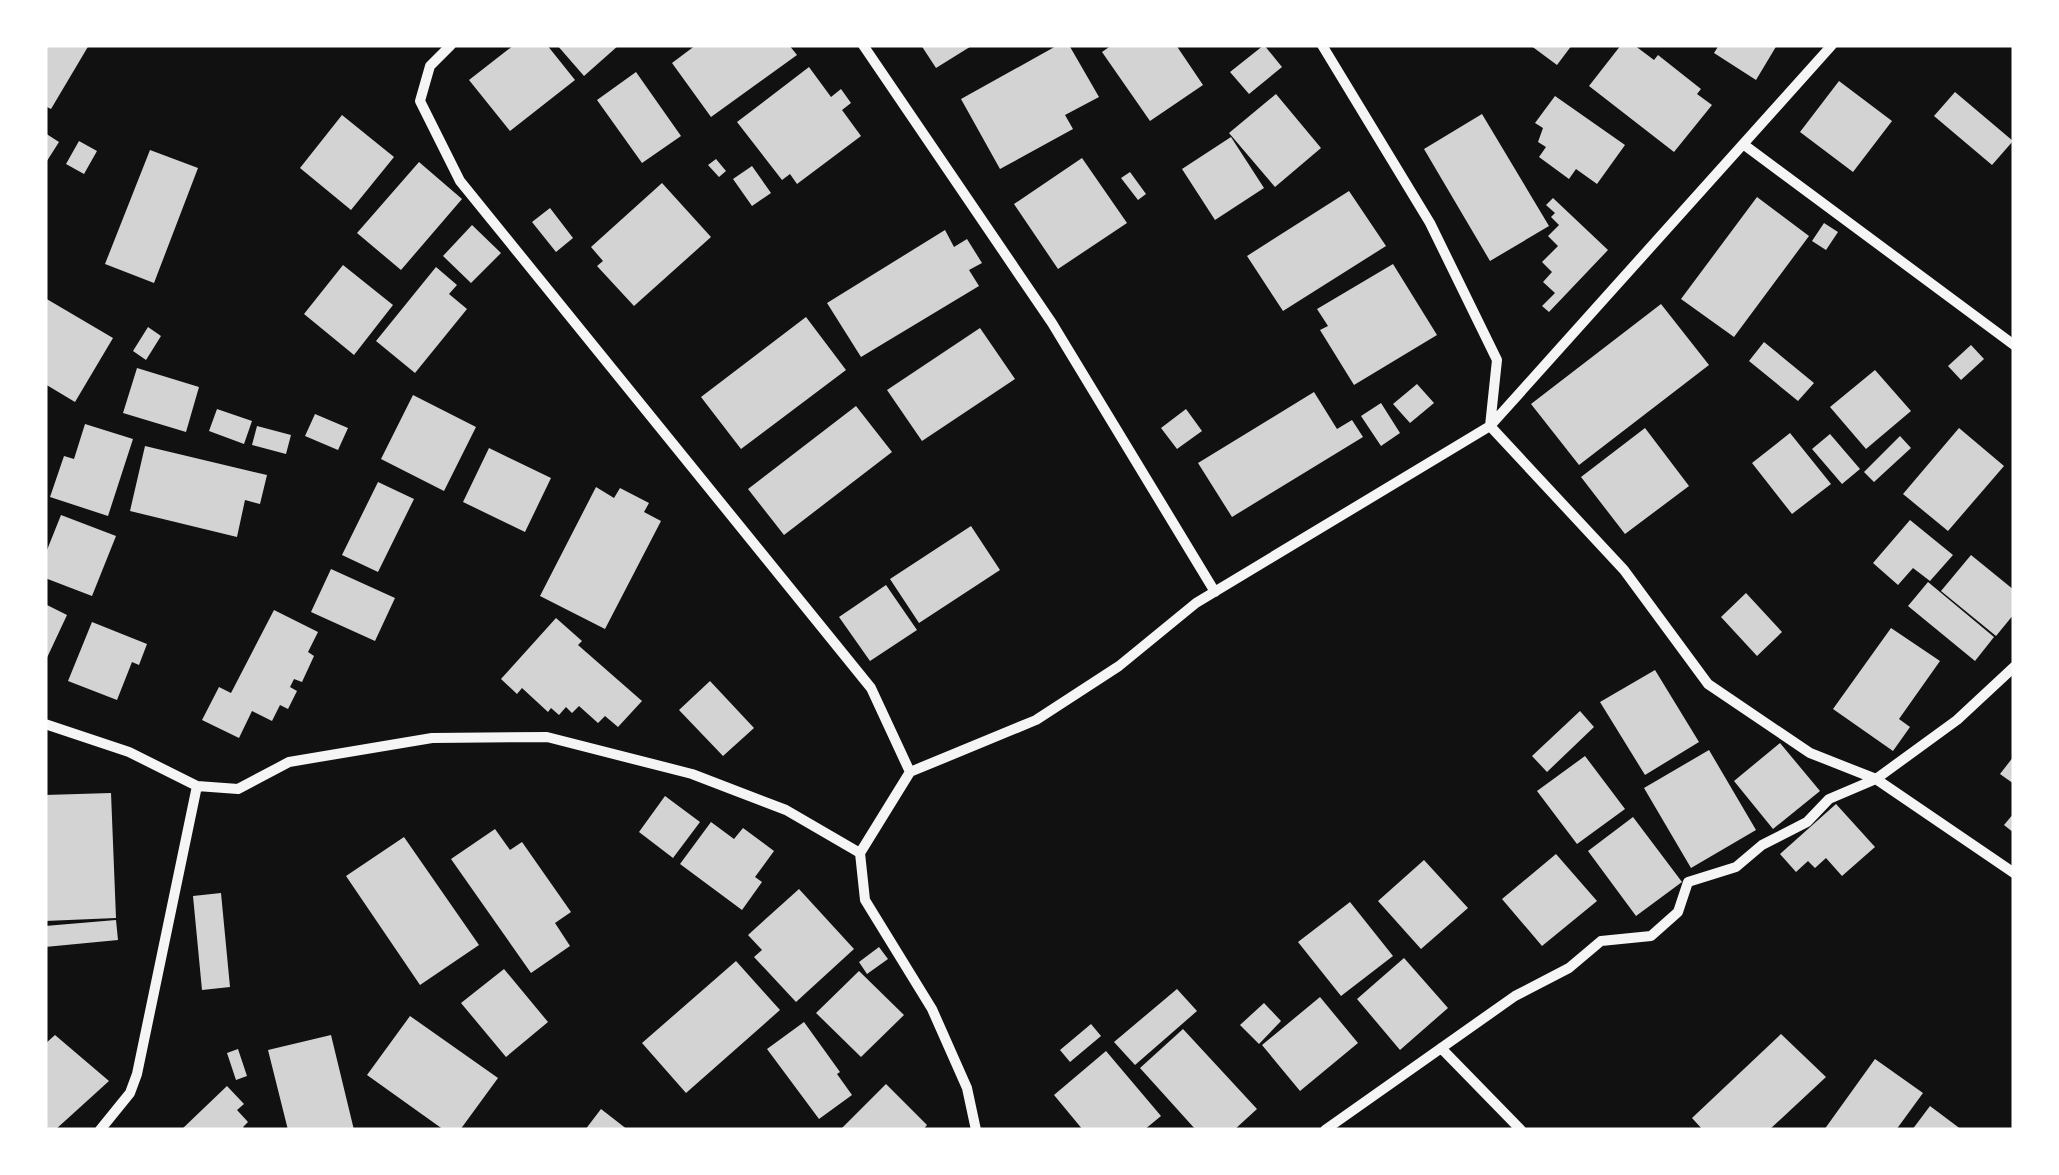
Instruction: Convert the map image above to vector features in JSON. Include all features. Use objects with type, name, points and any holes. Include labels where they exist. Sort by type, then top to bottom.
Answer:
[{"type":"street","points":[[451,45],[430,66],[420,101],[460,181],[871,688],[910,772]]},
{"type":"street","points":[[863,45],[1052,323],[1215,592]]},
{"type":"street","points":[[1322,45],[1430,222],[1496,360],[1490,426],[1624,570],[1708,684],[1810,753],[1876,779],[2014,873]]},
{"type":"street","points":[[976,1130],[967,1088],[932,1010],[865,900],[860,854],[910,772],[1036,720],[1119,666],[1196,603],[1490,426],[1832,45]]},
{"type":"street","points":[[1743,144],[2014,345]]},
{"type":"street","points":[[1325,1130],[1515,996],[1569,968],[1601,942],[1652,936],[1678,912],[1688,882],[1736,867],[1762,846],[1807,822],[1829,799],[1876,779],[1957,720],[2014,667]]},
{"type":"street","points":[[45,724],[130,752],[197,786],[238,789],[288,762],[432,738],[547,737],[692,774],[786,810],[860,854]]},
{"type":"street","points":[[100,1130],[130,1094],[137,1074],[197,786]]},
{"type":"street","points":[[1441,1048],[1521,1130]]},
{"type":"building","points":[[45,45],[89,45],[51,109],[45,106]]},
{"type":"building","points":[[514,45],[547,45],[575,80],[510,131],[469,80]]},
{"type":"building","points":[[557,45],[619,45],[584,76]]},
{"type":"building","points":[[696,45],[789,45],[797,55],[711,117],[672,63]]},
{"type":"building","points":[[921,45],[973,45],[936,68]]},
{"type":"building","points":[[1058,45],[1069,45],[1099,97],[1065,115],[1073,129],[1000,169],[961,99]]},
{"type":"building","points":[[1112,45],[1176,45],[1203,85],[1150,121],[1102,52]]},
{"type":"building","points":[[1264,45],[1282,67],[1249,94],[1230,72]]},
{"type":"building","points":[[1530,45],[1572,45],[1557,65]]},
{"type":"building","points":[[1621,45],[1634,45],[1654,60],[1658,55],[1701,89],[1697,94],[1712,105],[1674,152],[1589,86]]},
{"type":"building","points":[[1719,45],[1777,45],[1756,80],[1714,53]]},
{"type":"building","points":[[809,67],[831,97],[841,89],[851,103],[842,110],[861,136],[797,184],[790,174],[782,180],[737,122]]},
{"type":"building","points":[[636,72],[681,136],[642,163],[597,100]]},
{"type":"building","points":[[1839,81],[1892,121],[1853,172],[1800,132]]},
{"type":"building","points":[[1955,92],[2013,141],[1992,165],[1934,116]]},
{"type":"building","points":[[1276,94],[1321,148],[1275,187],[1229,133]]},
{"type":"building","points":[[1555,96],[1625,145],[1597,184],[1576,169],[1569,179],[1539,157],[1546,147],[1538,142],[1543,128],[1535,123]]},
{"type":"building","points":[[1482,114],[1549,226],[1490,261],[1424,149]]},
{"type":"building","points":[[342,115],[394,157],[351,210],[300,168]]},
{"type":"building","points":[[45,133],[59,142],[45,164]]},
{"type":"building","points":[[1231,137],[1264,188],[1215,220],[1182,169]]},
{"type":"building","points":[[79,141],[97,151],[84,174],[66,164]]},
{"type":"building","points":[[150,150],[198,168],[154,283],[105,264]]},
{"type":"building","points":[[1082,158],[1127,223],[1058,269],[1014,204]]},
{"type":"building","points":[[716,159],[726,171],[719,177],[708,165]]},
{"type":"building","points":[[419,162],[462,199],[401,270],[357,233]]},
{"type":"building","points":[[752,166],[771,193],[752,206],[733,179]]},
{"type":"building","points":[[1130,172],[1146,194],[1138,200],[1121,178]]},
{"type":"building","points":[[662,183],[711,237],[634,306],[597,266],[603,261],[591,247]]},
{"type":"building","points":[[1349,191],[1386,246],[1283,311],[1247,256]]},
{"type":"building","points":[[1757,197],[1809,236],[1734,337],[1681,299]]},
{"type":"building","points":[[1553,198],[1608,250],[1549,312],[1542,306],[1555,293],[1543,282],[1552,272],[1542,262],[1558,246],[1548,236],[1559,225],[1551,217],[1555,213],[1546,205]]},
{"type":"building","points":[[550,208],[573,238],[556,252],[532,222]]},
{"type":"building","points":[[1824,223],[1838,232],[1826,250],[1812,241]]},
{"type":"building","points":[[472,225],[501,253],[471,283],[443,256]]},
{"type":"building","points":[[945,230],[954,247],[967,239],[982,263],[969,270],[979,286],[861,357],[827,303]]},
{"type":"building","points":[[1393,264],[1437,335],[1354,385],[1320,330],[1328,326],[1317,309]]},
{"type":"building","points":[[343,265],[393,305],[354,355],[304,314]]},
{"type":"building","points":[[436,267],[457,285],[449,294],[467,309],[415,373],[376,341]]},
{"type":"building","points":[[45,298],[113,338],[75,402],[45,384]]},
{"type":"building","points":[[1661,304],[1709,365],[1579,465],[1531,404]]},
{"type":"building","points":[[806,317],[846,370],[741,449],[701,397]]},
{"type":"building","points":[[148,327],[161,336],[146,360],[133,351]]},
{"type":"building","points":[[980,328],[1015,379],[922,441],[887,390]]},
{"type":"building","points":[[1764,342],[1814,383],[1798,401],[1749,361]]},
{"type":"building","points":[[1971,345],[1984,359],[1961,380],[1948,366]]},
{"type":"building","points":[[137,368],[199,387],[186,432],[123,413]]},
{"type":"building","points":[[1875,370],[1911,411],[1866,449],[1830,407]]},
{"type":"building","points":[[1417,384],[1434,403],[1410,423],[1393,404]]},
{"type":"building","points":[[1314,392],[1337,429],[1352,420],[1363,437],[1232,517],[1198,463]]},
{"type":"building","points":[[413,395],[476,427],[444,491],[381,459]]},
{"type":"building","points":[[1381,403],[1400,433],[1381,446],[1361,416]]},
{"type":"building","points":[[856,406],[892,452],[784,535],[748,489]]},
{"type":"building","points":[[217,409],[252,421],[244,444],[209,431]]},
{"type":"building","points":[[1186,409],[1202,431],[1177,449],[1161,428]]},
{"type":"building","points":[[315,414],[348,428],[338,450],[305,436]]},
{"type":"building","points":[[85,424],[133,439],[108,516],[50,497],[64,456],[74,459]]},
{"type":"building","points":[[257,426],[291,435],[286,454],[252,445]]},
{"type":"building","points":[[1645,428],[1689,486],[1625,534],[1581,477]]},
{"type":"building","points":[[1959,428],[2004,466],[1948,531],[1903,494]]},
{"type":"building","points":[[1790,433],[1831,484],[1792,514],[1752,463]]},
{"type":"building","points":[[1830,434],[1860,469],[1842,484],[1812,449]]},
{"type":"building","points":[[1900,436],[1911,448],[1874,482],[1864,472]]},
{"type":"building","points":[[145,446],[267,475],[260,504],[245,500],[237,537],[130,511]]},
{"type":"building","points":[[489,448],[551,478],[525,532],[463,502]]},
{"type":"building","points":[[378,482],[414,499],[378,572],[342,555]]},
{"type":"building","points":[[596,487],[614,498],[620,488],[649,503],[644,512],[661,521],[605,629],[540,596]]},
{"type":"building","points":[[61,515],[116,536],[92,596],[45,578],[45,555]]},
{"type":"building","points":[[1910,520],[1953,555],[1930,581],[1913,568],[1898,585],[1873,563]]},
{"type":"building","points":[[971,526],[1000,570],[919,623],[890,579]]},
{"type":"building","points":[[1971,555],[2014,590],[2014,614],[1996,636],[1941,591]]},
{"type":"building","points":[[331,569],[395,598],[375,641],[311,612]]},
{"type":"building","points":[[1928,582],[1994,637],[1975,661],[1908,606]]},
{"type":"building","points":[[886,585],[917,630],[870,661],[839,617]]},
{"type":"building","points":[[1746,593],[1782,632],[1757,656],[1721,617]]},
{"type":"building","points":[[45,604],[67,615],[45,662]]},
{"type":"building","points":[[274,610],[318,632],[308,652],[314,656],[302,682],[294,679],[290,687],[297,691],[288,709],[280,705],[272,721],[252,711],[239,738],[202,720],[219,687],[231,693]]},
{"type":"building","points":[[556,618],[582,641],[578,645],[642,701],[618,727],[605,716],[598,723],[579,706],[572,713],[566,707],[559,715],[551,708],[548,712],[522,688],[517,694],[501,679]]},
{"type":"building","points":[[92,622],[147,644],[139,665],[132,662],[117,700],[68,681]]},
{"type":"building","points":[[1891,628],[1940,661],[1899,719],[1910,727],[1893,751],[1833,709]]},
{"type":"building","points":[[1655,670],[1699,742],[1645,775],[1600,702]]},
{"type":"building","points":[[710,681],[754,728],[723,756],[679,710]]},
{"type":"building","points":[[1580,711],[1594,727],[1547,772],[1532,756]]},
{"type":"building","points":[[1780,743],[1820,791],[1773,829],[1734,781]]},
{"type":"building","points":[[1709,750],[1756,830],[1691,868],[1644,788]]},
{"type":"building","points":[[1585,756],[1625,809],[1577,844],[1537,791]]},
{"type":"building","points":[[2014,756],[2014,784],[2000,774]]},
{"type":"building","points":[[111,793],[116,918],[45,921],[45,795]]},
{"type":"building","points":[[665,796],[700,822],[673,858],[639,832]]},
{"type":"building","points":[[1836,804],[1875,847],[1842,876],[1826,858],[1815,868],[1808,861],[1796,872],[1780,854]]},
{"type":"building","points":[[2014,813],[2014,833],[2004,825]]},
{"type":"building","points":[[1633,817],[1682,882],[1636,916],[1588,851]]},
{"type":"building","points":[[711,822],[734,839],[743,828],[774,851],[755,877],[762,882],[742,910],[680,864]]},
{"type":"building","points":[[495,829],[510,850],[522,842],[571,912],[555,923],[570,946],[531,973],[451,859]]},
{"type":"building","points":[[404,837],[479,945],[420,985],[346,876]]},
{"type":"building","points":[[1556,854],[1597,901],[1542,946],[1502,899]]},
{"type":"building","points":[[1424,860],[1468,908],[1421,949],[1378,901]]},
{"type":"building","points":[[799,889],[854,949],[796,1002],[754,957],[762,950],[748,935]]},
{"type":"building","points":[[221,893],[230,987],[202,990],[193,896]]},
{"type":"building","points":[[1350,902],[1393,956],[1341,996],[1298,942]]},
{"type":"building","points":[[116,920],[118,940],[45,947],[45,926]]},
{"type":"building","points":[[879,947],[888,959],[867,974],[859,962]]},
{"type":"building","points":[[1404,958],[1448,1008],[1400,1050],[1357,999]]},
{"type":"building","points":[[736,961],[780,1010],[686,1093],[642,1043]]},
{"type":"building","points":[[504,969],[548,1022],[506,1057],[461,1003]]},
{"type":"building","points":[[859,971],[904,1015],[861,1057],[816,1013]]},
{"type":"building","points":[[1177,989],[1197,1011],[1135,1065],[1114,1042]]},
{"type":"building","points":[[1320,997],[1358,1043],[1300,1091],[1262,1045]]},
{"type":"building","points":[[1264,1003],[1281,1021],[1259,1044],[1240,1025]]},
{"type":"building","points":[[410,1016],[498,1078],[460,1130],[444,1130],[367,1075]]},
{"type":"building","points":[[804,1022],[852,1095],[819,1119],[767,1049]]},
{"type":"building","points":[[1091,1024],[1101,1036],[1070,1062],[1060,1050]]},
{"type":"building","points":[[1183,1029],[1257,1109],[1234,1130],[1196,1130],[1140,1068]]},
{"type":"building","points":[[1781,1034],[1826,1077],[1769,1130],[1703,1130],[1692,1118]]},
{"type":"building","points":[[55,1035],[109,1081],[55,1130],[45,1130],[45,1044]]},
{"type":"building","points":[[331,1035],[354,1130],[288,1130],[268,1050]]},
{"type":"building","points":[[238,1049],[247,1076],[236,1080],[227,1053]]},
{"type":"building","points":[[1106,1051],[1161,1116],[1144,1130],[1083,1130],[1054,1095]]},
{"type":"building","points":[[1875,1059],[1923,1093],[1896,1130],[1824,1130]]},
{"type":"building","points":[[886,1084],[927,1125],[923,1130],[840,1130]]},
{"type":"building","points":[[227,1086],[244,1104],[237,1110],[248,1122],[243,1127],[246,1130],[181,1130]]},
{"type":"building","points":[[1930,1106],[1962,1130],[1912,1130]]},
{"type":"building","points":[[601,1109],[628,1130],[585,1130]]}]
